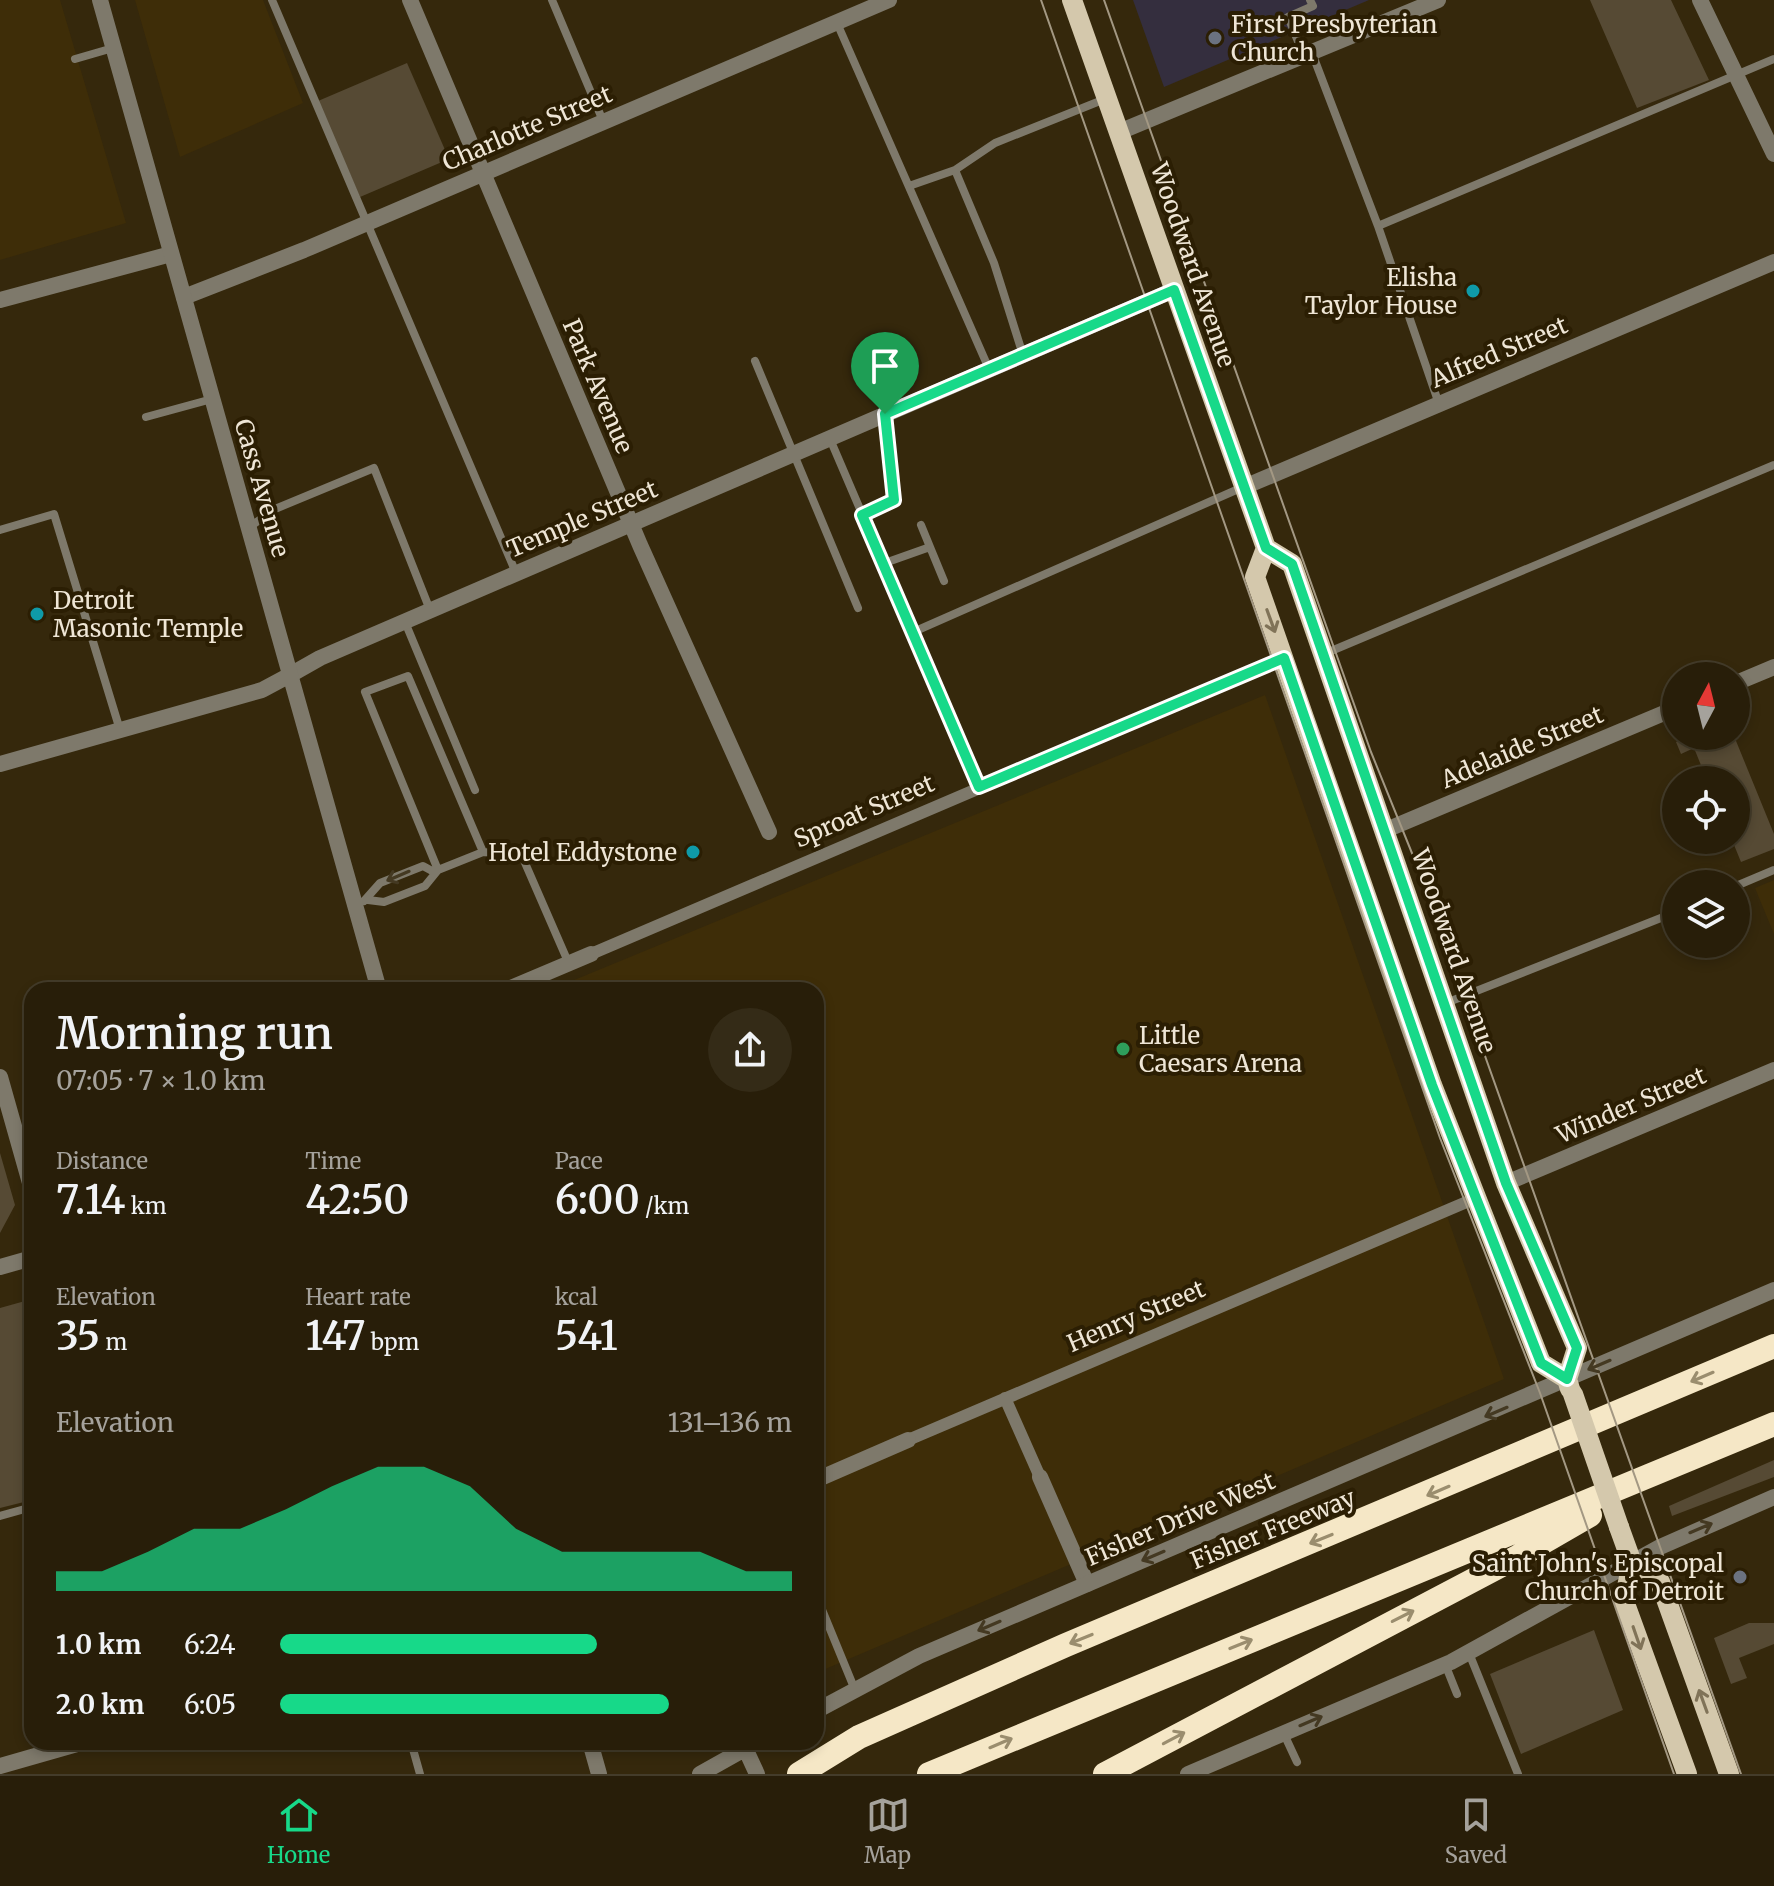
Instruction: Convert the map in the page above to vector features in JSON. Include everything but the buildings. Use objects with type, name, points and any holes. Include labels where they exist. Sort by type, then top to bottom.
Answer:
[{"type":"highway","name":"Fisher Freeway","points":[[799,1774],[859,1737],[1066,1645],[1774,1346]]},
{"type":"highway","points":[[929,1774],[1662,1473],[1774,1424]]},
{"type":"highway","points":[[1105,1774],[1519,1556],[1662,1473]]},
{"type":"main road","name":"Woodward Avenue","points":[[1072,0],[1266,548],[1292,564],[1506,1183],[1577,1348],[1570,1386],[1632,1563]]},
{"type":"main road","points":[[1266,548],[1255,577],[1432,1085],[1541,1363],[1570,1386]]},
{"type":"main road","points":[[1687,1774],[1624,1601],[1632,1563],[1660,1582],[1729,1774]]},
{"type":"street","name":"Cass Avenue","points":[[100,0],[290,675],[361,903],[377,982]]},
{"type":"street","name":"Park Avenue","points":[[410,0],[631,523],[769,832]]},
{"type":"street","name":"Charlotte Street","points":[[184,297],[366,223],[889,0]]},
{"type":"street","points":[[1119,132],[1438,0]]},
{"type":"street","points":[[1700,0],[1774,154]]},
{"type":"street","points":[[0,300],[171,254]]},
{"type":"street","name":"Alfred Street","points":[[1244,487],[1774,262]]},
{"type":"street","name":"Temple Street","points":[[0,764],[262,690],[320,658],[1174,290]]},
{"type":"street","name":"Sproat Street","points":[[525,982],[1284,658]]},
{"type":"street","points":[[1750,677],[1774,667]]},
{"type":"street","name":"Adelaide Street","points":[[1386,830],[1662,714]]},
{"type":"street","name":"Winder Street","points":[[1506,1183],[1774,1070]]},
{"type":"street","points":[[0,1077],[24,1162]]},
{"type":"street","name":"Henry Street","points":[[824,1477],[1476,1198]]},
{"type":"street","points":[[0,1267],[24,1260]]},
{"type":"street","name":"Fisher Drive West","points":[[824,1707],[919,1656],[1570,1386],[1774,1290]]},
{"type":"street","points":[[1005,1398],[1087,1584]]},
{"type":"street","points":[[1188,1774],[1445,1664],[1671,1541],[1774,1497]]},
{"type":"street","points":[[0,1766],[56,1750]]},
{"type":"street","points":[[592,1750],[599,1774]]},
{"type":"street","points":[[700,1774],[738,1750]]},
{"type":"street","points":[[750,1750],[757,1774]]},
{"type":"lane","points":[[272,0],[516,573]]},
{"type":"lane","points":[[552,0],[603,121]]},
{"type":"lane","points":[[1310,0],[1313,6],[1288,17],[1308,55],[1378,226],[1439,404]]},
{"type":"lane","points":[[837,22],[989,369]]},
{"type":"lane","points":[[75,59],[113,48]]},
{"type":"lane","points":[[1378,226],[1774,59]]},
{"type":"lane","points":[[909,186],[955,170],[995,143],[1107,98]]},
{"type":"lane","points":[[955,170],[994,263],[1023,355]]},
{"type":"lane","points":[[755,361],[858,608]]},
{"type":"lane","points":[[146,417],[212,399]]},
{"type":"lane","points":[[862,515],[894,500],[885,414]]},
{"type":"lane","points":[[830,438],[979,787]]},
{"type":"lane","points":[[1324,654],[1774,465]]},
{"type":"lane","points":[[248,528],[275,509],[374,468],[430,611]]},
{"type":"lane","points":[[911,633],[1244,487]]},
{"type":"lane","points":[[0,530],[54,514],[120,730]]},
{"type":"lane","points":[[921,525],[944,581]]},
{"type":"lane","points":[[882,564],[930,547]]},
{"type":"lane","points":[[405,622],[475,790]]},
{"type":"lane","points":[[361,903],[384,902],[425,886],[431,883],[436,871],[365,692],[408,676],[483,852]]},
{"type":"lane","points":[[361,903],[380,883],[423,866],[436,871],[483,852],[522,856],[569,964]]},
{"type":"lane","points":[[1750,880],[1774,870]]},
{"type":"lane","points":[[1444,1004],[1662,918]]},
{"type":"lane","points":[[0,1516],[24,1509]]},
{"type":"lane","points":[[824,1614],[855,1690]]},
{"type":"lane","points":[[1468,1652],[1518,1774]]},
{"type":"lane","points":[[1445,1664],[1457,1694]]},
{"type":"lane","points":[[1284,1733],[1297,1762]]},
{"type":"lane","points":[[413,1750],[420,1774]]},
{"type":"shaded area","points":[[0,0],[60,0],[126,223],[0,260]]},
{"type":"shaded area","points":[[135,0],[263,0],[303,103],[180,157]]},
{"type":"shaded area","name":"First Presbyterian Church","points":[[1133,0],[1369,0],[1164,87]]},
{"type":"shaded area","points":[[1590,0],[1671,0],[1709,80],[1637,108]]},
{"type":"shaded area","points":[[407,63],[449,159],[360,197],[318,101]]},
{"type":"shaded area","points":[[1265,695],[1504,1379],[824,1670],[824,982],[569,982]]},
{"type":"shaded area","points":[[1695,750],[1740,750],[1746,766],[1701,766]]},
{"type":"shaded area","points":[[1750,775],[1774,834],[1774,849],[1741,862],[1738,854],[1750,854]]},
{"type":"shaded area","points":[[1774,880],[1774,934],[1755,888]]},
{"type":"shaded area","points":[[0,1153],[15,1205],[0,1233]]},
{"type":"shaded area","points":[[24,1301],[24,1502],[0,1508],[0,1308]]},
{"type":"shaded area","points":[[1774,1460],[1774,1477],[1672,1516],[1669,1506]]},
{"type":"shaded area","points":[[1749,1623],[1774,1623],[1774,1644],[1739,1658],[1747,1678],[1731,1684],[1714,1638]]},
{"type":"shaded area","points":[[1594,1630],[1623,1710],[1521,1754],[1490,1674]]},
{"type":"tram line","points":[[1041,0],[1440,1138],[1540,1393],[1674,1774]]},
{"type":"tram line","points":[[1104,0],[1371,752],[1418,868],[1741,1774]]},
{"type":"place","name":"First Presbyterian Church","points":[[1215,38]]},
{"type":"place","name":"Elisha Taylor House","points":[[1473,291]]},
{"type":"place","name":"Detroit Masonic Temple","points":[[37,614]]},
{"type":"place","name":"Hotel Eddystone","points":[[693,852]]},
{"type":"place","name":"Little Caesars Arena","points":[[1123,1049]]},
{"type":"place","name":"Saint John's Episcopal Church of Detroit","points":[[1740,1577]]},
{"type":"route","points":[[1174,290],[1266,548],[1292,564],[1506,1183],[1577,1348],[1567,1379],[1541,1363],[1476,1198],[1432,1085],[1284,658],[979,787],[862,515],[894,500],[885,414],[1174,290]]}]
